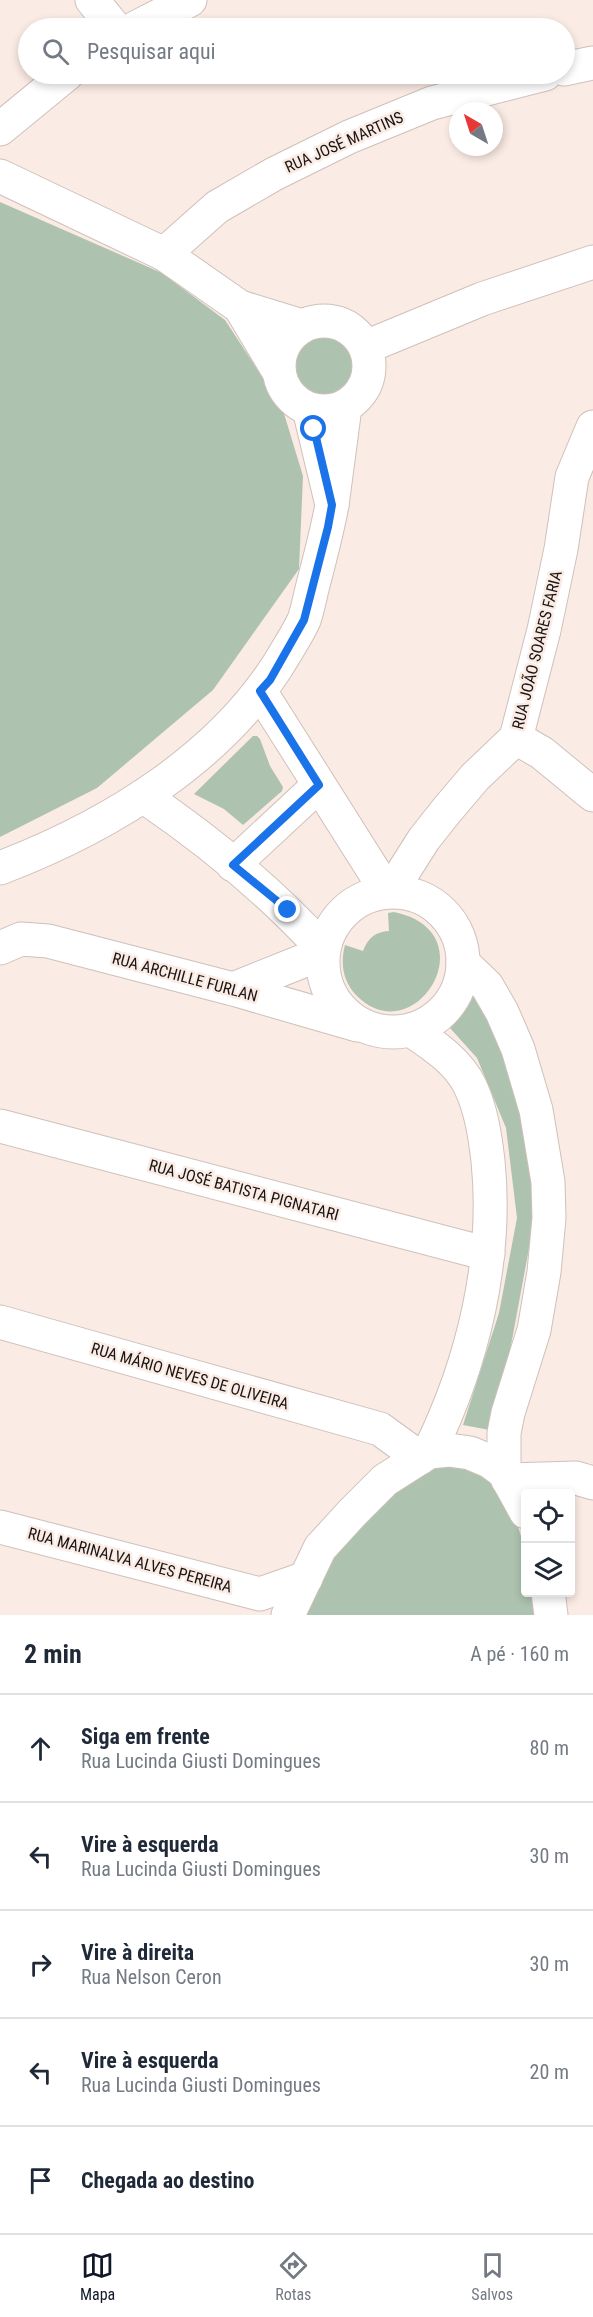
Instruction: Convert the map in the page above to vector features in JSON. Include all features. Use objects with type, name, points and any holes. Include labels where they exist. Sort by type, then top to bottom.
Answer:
[{"type":"street","points":[[92,0],[107,18]]},
{"type":"street","points":[[155,18],[190,0]]},
{"type":"street","points":[[575,67],[593,63]]},
{"type":"street","points":[[0,129],[55,84]]},
{"type":"street","name":"RUA JOSÉ MARTINS","points":[[164,254],[218,207],[274,174],[349,136],[432,103],[506,84]]},
{"type":"street","points":[[0,176],[164,254],[240,307],[302,326],[327,321],[350,328],[366,347],[369,370],[362,392],[345,407],[333,411],[309,410],[288,395],[279,372],[240,307]]},
{"type":"street","points":[[366,347],[483,299],[593,262]]},
{"type":"street","points":[[279,372],[280,354],[289,338],[302,326]]},
{"type":"street","points":[[0,868],[81,831],[142,796],[200,754],[242,713],[270,680],[304,620],[324,549],[345,407]]},
{"type":"street","points":[[309,410],[332,505]]},
{"type":"street","name":"RUA JOÃO SOARES FARIA","points":[[398,887],[447,810],[475,777],[516,738],[559,561],[572,477],[593,427]]},
{"type":"street","points":[[260,691],[319,785],[398,887],[425,899],[449,919],[462,947],[463,963],[460,980],[453,997],[442,1011],[428,1022],[411,1030],[384,1032],[370,1029],[346,1015],[329,993],[325,982],[323,951],[335,921],[346,910],[372,894],[398,887]]},
{"type":"street","points":[[516,738],[542,753],[593,795]]},
{"type":"street","points":[[233,865],[319,785]]},
{"type":"street","points":[[142,796],[183,823],[288,910],[323,951]]},
{"type":"street","name":"RUA ARCHILLE FURLAN","points":[[0,948],[21,939],[48,940],[370,1029]]},
{"type":"street","points":[[232,989],[323,951]]},
{"type":"street","points":[[463,963],[487,986],[518,1048],[536,1110],[548,1182],[549,1218],[544,1272],[534,1330],[504,1433],[506,1476]]},
{"type":"street","points":[[411,1030],[454,1063],[470,1084],[485,1137],[492,1215],[480,1302],[461,1374],[450,1406],[424,1455]]},
{"type":"street","name":"RUA JOSÉ BATISTA PIGNATARI","points":[[0,1126],[488,1254]]},
{"type":"street","name":"RUA MÁRIO NEVES DE OLIVEIRA","points":[[0,1322],[380,1429],[424,1455]]},
{"type":"street","points":[[380,1429],[385,1480]]},
{"type":"street","points":[[288,1615],[320,1548],[385,1480],[424,1455],[449,1450],[489,1461],[506,1476],[521,1504]]},
{"type":"street","points":[[506,1476],[574,1485]]},
{"type":"street","name":"RUA MARINALVA ALVES PEREIRA","points":[[0,1527],[267,1605],[306,1578]]},
{"type":"street","points":[[549,1597],[551,1615]]},
{"type":"green space","points":[[0,202],[162,273],[225,320],[282,407],[303,476],[299,569],[213,690],[97,788],[0,837]]},
{"type":"green space","points":[[332,329],[352,339],[360,352],[362,366],[360,380],[352,393],[339,401],[318,403],[298,393],[290,380],[288,359],[298,339],[311,331]]},
{"type":"green space","points":[[253,736],[260,739],[270,766],[283,787],[282,791],[243,825],[224,809],[194,794]]},
{"type":"green space","points":[[394,912],[422,924],[437,942],[440,963],[433,983],[420,1000],[401,1010],[379,1010],[352,991],[343,966],[345,945],[363,951],[373,936],[389,931],[388,913]]},
{"type":"green space","points":[[472,994],[508,1053],[538,1200],[495,1431],[463,1425],[499,1313],[517,1218],[506,1128],[477,1058],[450,1028]]},
{"type":"green space","points":[[452,1463],[494,1481],[515,1518],[521,1536],[521,1597],[536,1597],[538,1615],[302,1615],[333,1555],[361,1520],[430,1465]]},
{"type":"route","points":[[288,910],[233,865],[319,785],[260,691],[270,680],[304,620],[321,553],[324,549],[332,505],[314,429]]}]
